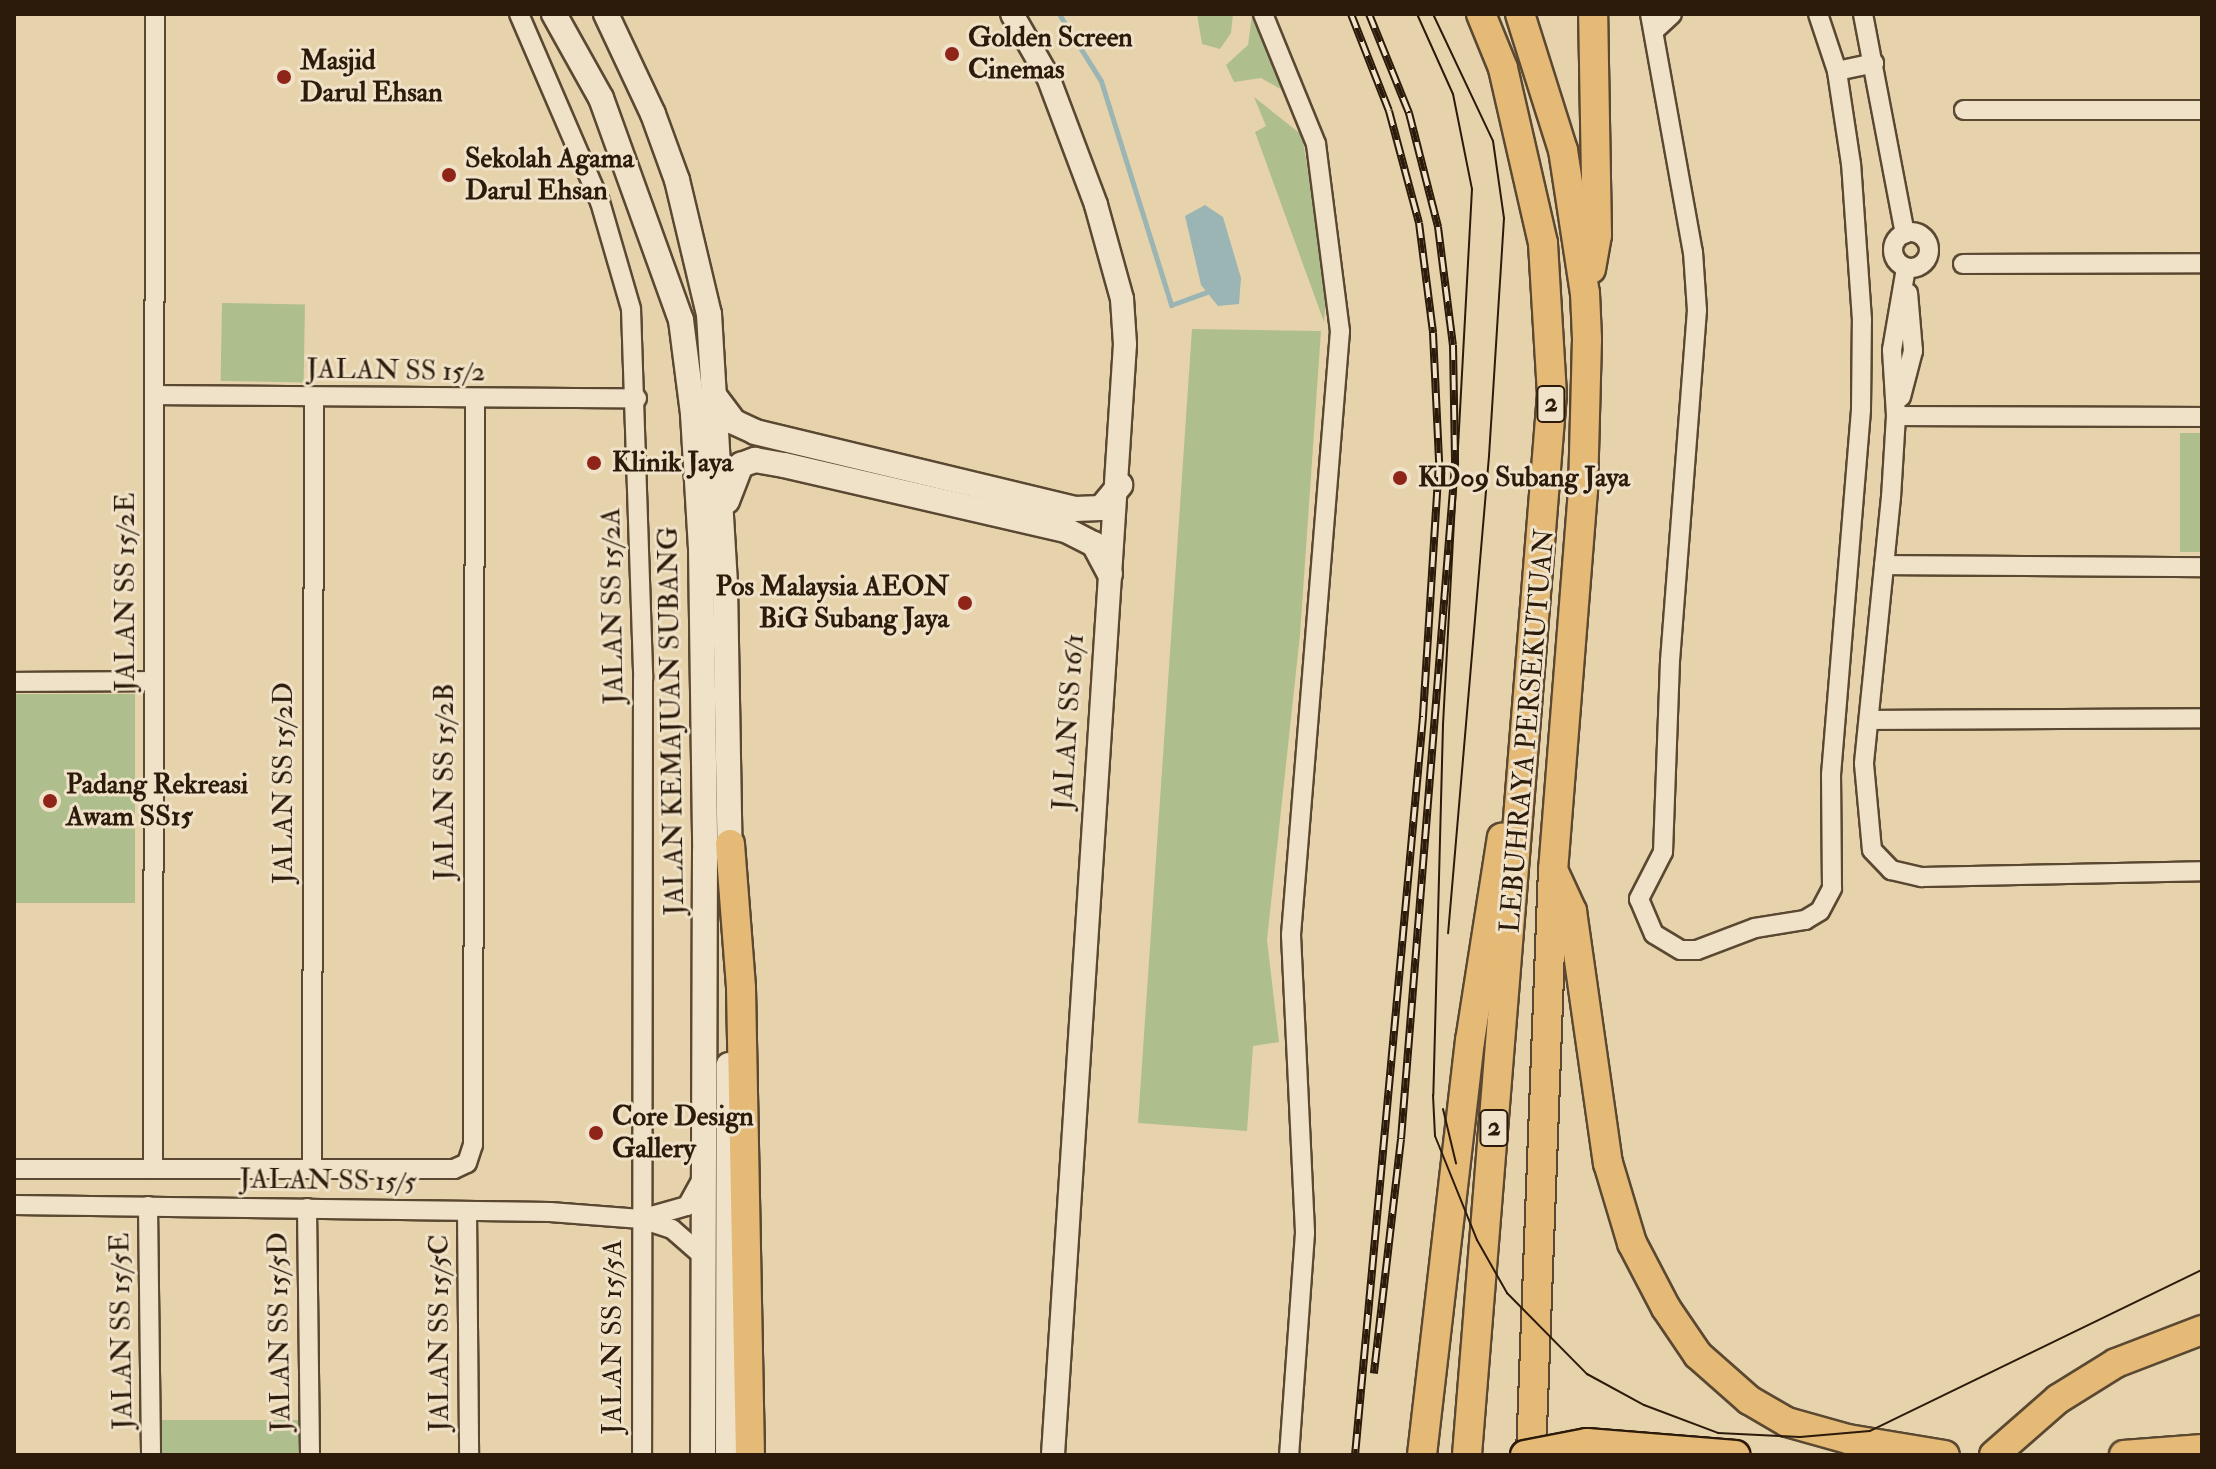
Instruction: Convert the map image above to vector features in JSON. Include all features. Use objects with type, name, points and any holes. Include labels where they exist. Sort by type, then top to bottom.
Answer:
[{"type":"main road","name":"JALAN KEMAJUAN SUBANG","points":[[554,14],[601,98],[681,320],[685,351],[701,548],[703,1455]]},
{"type":"main road","name":"JALAN KEMAJUAN SUBANG","points":[[606,14],[653,114],[677,180],[709,314],[722,519],[730,844],[728,1455]]},
{"type":"main road","name":"LEBUHRAYA PERSEKUTUAN","points":[[1467,1455],[1548,486],[1549,305],[1528,162],[1503,68],[1481,14]]},
{"type":"main road","name":"LEBUHRAYA PERSEKUTUAN","points":[[1520,14],[1563,150],[1585,293],[1583,490],[1553,869],[1528,1455]]},
{"type":"main road","points":[[1585,293],[1597,235],[1593,14]]},
{"type":"main road","points":[[716,398],[734,422],[755,432],[1075,509],[1101,508],[1120,485]]},
{"type":"main road","points":[[722,519],[734,475],[741,465],[755,460],[1066,530],[1094,544],[1110,574]]},
{"type":"main road","points":[[1422,1455],[1470,1041],[1503,833],[1522,802]]},
{"type":"main road","points":[[730,844],[747,1165],[750,1455]]},
{"type":"main road","points":[[1553,869],[1572,911],[1608,1163],[1632,1243],[1666,1308],[1698,1355],[1749,1400],[1787,1422],[1848,1439],[1945,1455]]},
{"type":"main road","points":[[1994,1455],[2008,1437],[2081,1384],[2116,1363],[2202,1330]]},
{"type":"main road","points":[[1528,1455],[1587,1443],[1736,1455]]},
{"type":"main road","points":[[2124,1455],[2202,1449]]},
{"type":"street","name":"JALAN SS 15/2E","points":[[153,1169],[155,14]]},
{"type":"street","name":"JALAN SS 15/2A","points":[[519,14],[600,202],[631,309],[637,398],[643,679],[641,1219]]},
{"type":"street","name":"JALAN SS 16/1","points":[[1012,14],[1048,77],[1096,205],[1122,299],[1125,344],[1120,485],[1110,574],[1054,1444]]},
{"type":"street","points":[[1263,14],[1316,144],[1340,331],[1291,935],[1305,1233],[1289,1455]]},
{"type":"street","points":[[1672,14],[1652,22],[1693,252],[1697,310],[1670,661],[1663,852],[1639,899],[1654,934],[1681,950],[1697,950],[1755,928],[1805,920],[1820,911],[1832,888],[1831,775],[1860,416],[1862,320],[1851,164],[1837,71],[1818,14]]},
{"type":"street","points":[[1863,14],[1905,234],[1893,251],[1906,268],[1892,350],[1896,416],[1869,720],[1865,808],[1872,850],[1891,870],[1922,877],[2202,871]]},
{"type":"street","points":[[1837,71],[1874,63]]},
{"type":"street","points":[[1964,110],[2202,110]]},
{"type":"street","points":[[1905,234],[1921,236],[1928,252],[1918,267],[1906,268]]},
{"type":"street","points":[[1963,264],[2202,263]]},
{"type":"street","name":"JALAN SS 15/2","points":[[154,395],[475,401],[637,398]]},
{"type":"street","name":"JALAN SS 15/2D","points":[[312,1169],[314,398]]},
{"type":"street","name":"JALAN SS 15/2B","points":[[312,1169],[454,1169],[467,1163],[473,1145],[475,401]]},
{"type":"street","points":[[1896,416],[2202,417]]},
{"type":"street","points":[[1884,565],[2202,567]]},
{"type":"street","points":[[14,682],[154,681]]},
{"type":"street","points":[[1869,720],[2202,718]]},
{"type":"street","points":[[14,1169],[312,1169]]},
{"type":"street","name":"JALAN SS 15/5","points":[[641,1219],[687,1206],[703,1177]]},
{"type":"street","name":"JALAN SS 15/5","points":[[14,1205],[467,1211],[641,1219],[672,1229],[703,1256]]},
{"type":"street","name":"JALAN SS 15/5E","points":[[148,1206],[151,1455]]},
{"type":"street","name":"JALAN SS 15/5D","points":[[307,1208],[310,1455]]},
{"type":"street","name":"JALAN SS 15/5C","points":[[467,1211],[469,1455]]},
{"type":"street","name":"JALAN SS 15/5A","points":[[641,1219],[642,1455]]},
{"type":"street","points":[[1054,1444],[1063,1455]]},
{"type":"green space","points":[[1197,14],[1233,14],[1231,33],[1220,49],[1202,44]]},
{"type":"green space","points":[[1252,15],[1284,91],[1261,78],[1234,82],[1226,65],[1248,45]]},
{"type":"green space","points":[[1254,97],[1302,135],[1327,287],[1324,322],[1255,132],[1266,126]]},
{"type":"green space","points":[[222,303],[305,304],[304,382],[221,381]]},
{"type":"green space","points":[[1192,329],[1321,331],[1300,635],[1267,940],[1279,1042],[1253,1046],[1247,1131],[1138,1123]]},
{"type":"green space","points":[[2180,433],[2202,433],[2202,552],[2180,552]]},
{"type":"green space","points":[[14,694],[135,694],[135,903],[14,903]]},
{"type":"green space","points":[[158,1420],[304,1420],[304,1455],[158,1455]]},
{"type":"water","points":[[1205,205],[1223,217],[1241,278],[1239,304],[1218,306],[1201,285],[1185,216]]},
{"type":"waterway","points":[[1059,14],[1101,81],[1171,305],[1206,292]]},
{"type":"tram line","points":[[1417,14],[1453,94],[1472,189],[1443,725],[1433,1095],[1435,1136],[1477,1240],[1507,1293],[1587,1374],[1644,1405],[1718,1433],[1800,1437],[1870,1431],[2202,1270]]},
{"type":"tram line","points":[[1433,14],[1493,141],[1504,218],[1489,456],[1448,933]]},
{"type":"tram line","points":[[1443,1109],[1456,1163]]},
{"type":"railway","points":[[1351,14],[1389,111],[1419,223],[1433,333],[1439,462],[1423,717],[1355,1455]]},
{"type":"railway","points":[[1369,14],[1409,113],[1438,227],[1453,345],[1455,465],[1401,1139],[1374,1373]]},
{"type":"place","name":"Golden Screen Cinemas","points":[[952,54]]},
{"type":"place","name":"Masjid Darul Ehsan","points":[[284,77]]},
{"type":"place","name":"Sekolah Agama Darul Ehsan","points":[[449,175]]},
{"type":"place","name":"Klinik Jaya","points":[[594,463]]},
{"type":"place","name":"KD09 Subang Jaya","points":[[1400,478]]},
{"type":"place","name":"Pos Malaysia AEON BiG Subang Jaya","points":[[965,603]]},
{"type":"place","name":"Padang Rekreasi Awam SS15","points":[[50,801]]},
{"type":"place","name":"Core Design Gallery","points":[[596,1133]]}]
